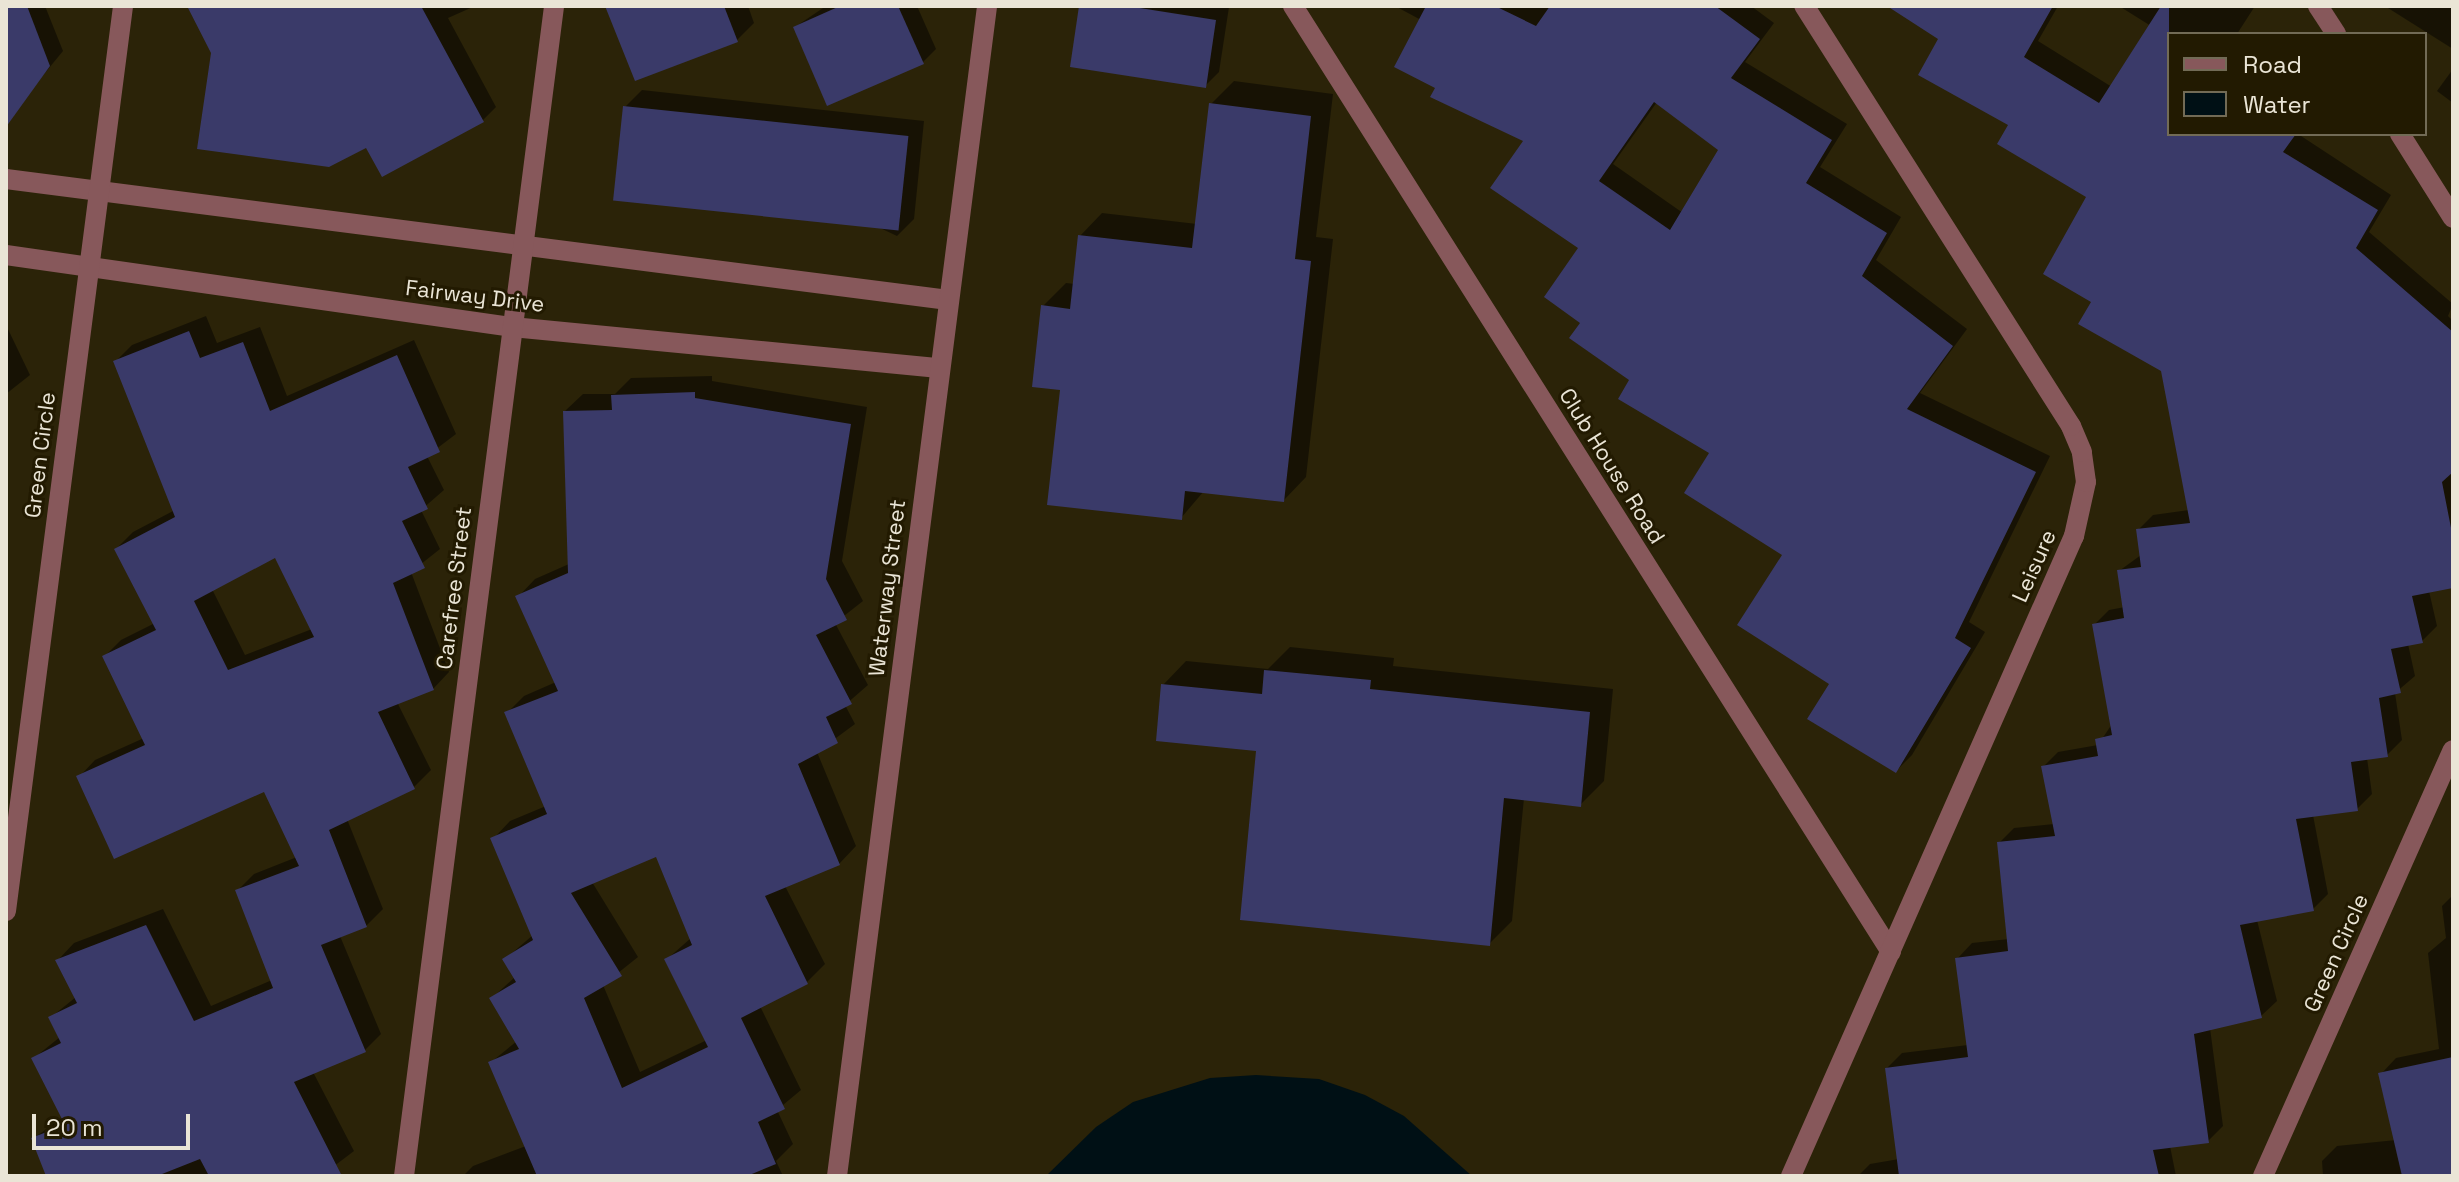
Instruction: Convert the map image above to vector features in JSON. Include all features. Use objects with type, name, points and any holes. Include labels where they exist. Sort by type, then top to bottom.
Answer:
[{"type":"street","name":"Green Circle","points":[[6,911],[123,6]]},
{"type":"street","name":"Carefree Street","points":[[404,1176],[554,6]]},
{"type":"street","name":"Waterway Street","points":[[837,1176],[987,6]]},
{"type":"street","name":"Club House Road","points":[[1293,6],[1891,952]]},
{"type":"street","name":"Leisure","points":[[1791,1176],[2074,536],[2086,482],[2082,452],[2071,426],[1804,6]]},
{"type":"street","points":[[2318,6],[2335,32]]},
{"type":"street","points":[[2401,136],[2453,218]]},
{"type":"street","points":[[6,179],[523,241],[948,300]]},
{"type":"street","name":"Fairway Drive","points":[[6,255],[512,327],[939,368]]},
{"type":"street","name":"Green Circle","points":[[2263,1176],[2453,750]]},
{"type":"water","points":[[1256,1075],[1319,1079],[1365,1095],[1404,1116],[1472,1176],[1046,1176],[1096,1127],[1133,1102],[1210,1078]]},
{"type":"building","points":[[6,6],[27,6],[50,66],[6,127]]},
{"type":"building","points":[[187,6],[421,6],[484,122],[382,177],[366,148],[329,167],[197,149],[211,53]]},
{"type":"building","points":[[605,6],[724,6],[738,42],[635,81]]},
{"type":"building","points":[[840,6],[898,6],[924,64],[827,106],[793,27]]},
{"type":"building","points":[[1079,6],[1127,6],[1216,20],[1206,88],[1070,67]]},
{"type":"building","points":[[1426,6],[1495,6],[1536,26],[1550,6],[1715,6],[1760,39],[1731,78],[1832,140],[1806,183],[1887,233],[1862,276],[1953,346],[1907,409],[2036,472],[1955,638],[1971,648],[1896,773],[1807,719],[1829,684],[1737,625],[1782,555],[1684,493],[1709,453],[1618,399],[1629,380],[1569,338],[1580,323],[1544,297],[1578,248],[1490,188],[1523,141],[1430,97],[1435,88],[1394,67]],"holes":[[[1654,102],[1718,150],[1670,230],[1599,181]]]},
{"type":"building","points":[[1887,6],[2053,6],[2024,57],[2099,103],[2161,6],[2169,6],[2167,136],[2295,136],[2283,152],[2378,210],[2356,248],[2453,332],[2453,472],[2442,482],[2453,538],[2453,588],[2412,596],[2423,643],[2391,649],[2401,693],[2379,698],[2388,757],[2351,762],[2358,811],[2296,819],[2314,911],[2240,925],[2262,1018],[2194,1034],[2209,1143],[2153,1150],[2159,1176],[1899,1176],[1885,1068],[1968,1057],[1955,958],[2008,951],[1997,842],[2055,836],[2041,766],[2098,756],[2095,739],[2112,735],[2092,624],[2124,618],[2117,570],[2141,567],[2136,529],[2190,523],[2161,371],[2078,324],[2091,302],[2043,274],[2086,197],[1997,144],[2008,125],[1918,75],[1938,39]]},
{"type":"building","points":[[1209,103],[1311,116],[1295,259],[1311,261],[1284,502],[1185,491],[1182,520],[1047,505],[1060,390],[1032,387],[1041,305],[1070,309],[1078,235],[1192,248]]},
{"type":"building","points":[[623,106],[908,136],[898,230],[613,200]]},
{"type":"building","points":[[189,331],[200,358],[243,342],[270,411],[397,355],[440,452],[408,467],[428,509],[402,521],[425,568],[393,583],[434,690],[378,712],[415,789],[329,830],[367,927],[321,945],[366,1052],[294,1082],[342,1176],[209,1176],[200,1159],[157,1176],[46,1176],[31,1138],[65,1125],[31,1058],[61,1043],[48,1017],[77,1003],[55,960],[146,925],[194,1021],[273,988],[235,890],[299,866],[264,792],[114,859],[76,776],[145,745],[102,656],[156,630],[114,549],[175,517],[113,361]],"holes":[[[275,558],[314,637],[228,670],[194,601]]]},
{"type":"building","points":[[695,392],[695,398],[851,424],[826,579],[847,620],[816,635],[852,704],[826,717],[838,743],[798,764],[840,865],[765,896],[808,984],[741,1018],[785,1109],[758,1122],[776,1164],[747,1176],[537,1176],[488,1062],[519,1049],[489,998],[516,982],[502,959],[533,940],[490,838],[547,814],[504,712],[558,691],[515,596],[568,573],[563,411],[612,410],[611,395]],"holes":[[[656,857],[692,945],[664,959],[708,1047],[622,1088],[584,998],[622,976],[571,893]]]},
{"type":"building","points":[[1264,670],[1371,680],[1370,689],[1590,712],[1581,807],[1504,798],[1490,946],[1240,920],[1256,751],[1156,741],[1161,684],[1262,694]]},
{"type":"building","points":[[2453,1057],[2453,1176],[2402,1176],[2378,1073]]}]
